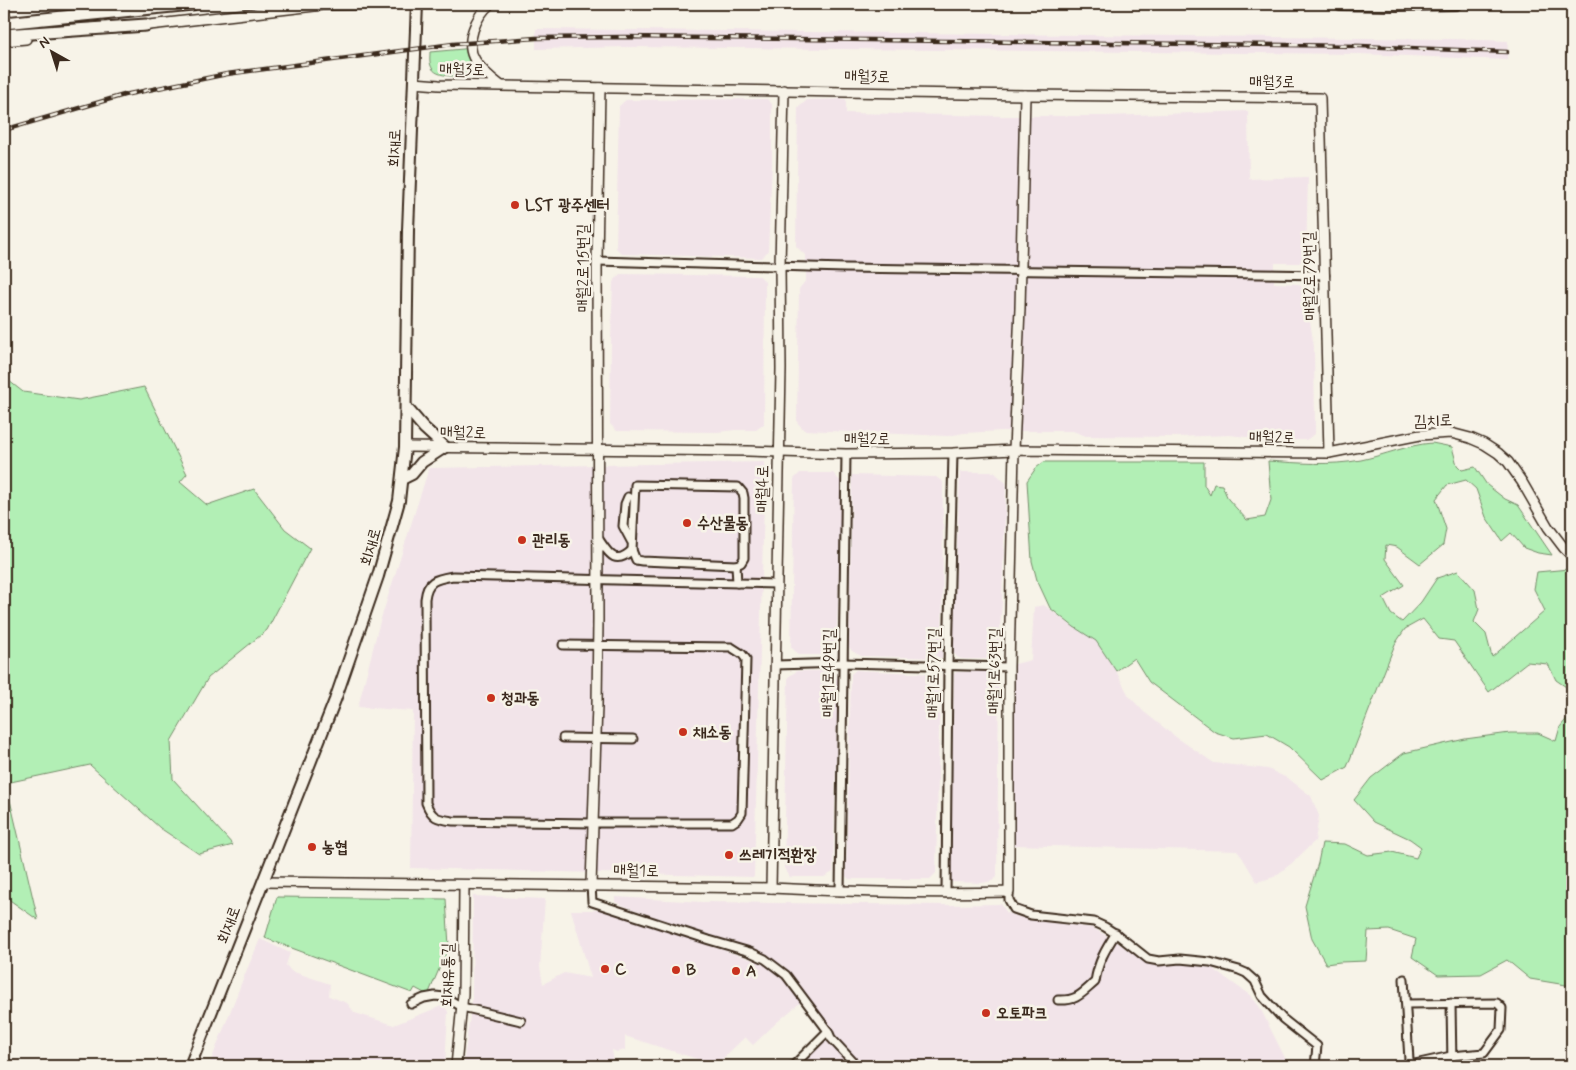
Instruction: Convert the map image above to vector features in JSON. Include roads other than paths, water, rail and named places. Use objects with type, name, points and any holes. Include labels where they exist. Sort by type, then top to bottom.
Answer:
[{"type":"highway","points":[[4,10],[61,4]]},
{"type":"highway","points":[[4,23],[192,4]]},
{"type":"highway","points":[[4,35],[146,25]]},
{"type":"main road","name":"회재로","points":[[190,1066],[335,700],[378,576],[394,520],[402,479],[405,447],[408,230],[417,4]]},
{"type":"main road","points":[[1340,4],[1456,4]]},
{"type":"main road","points":[[402,479],[412,474],[422,462],[445,447],[424,428],[406,407]]},
{"type":"street","points":[[4,41],[323,5],[399,4]]},
{"type":"street","points":[[490,4],[484,9],[475,25],[471,47],[475,61],[500,86]]},
{"type":"street","name":"매월3로","points":[[414,83],[1025,96],[1320,98]]},
{"type":"street","name":"매월2로15번길","points":[[591,885],[599,580],[597,261],[600,88]]},
{"type":"street","name":"매월4로","points":[[771,888],[781,369],[780,265],[784,90]]},
{"type":"street","name":"매월1로63번길","points":[[1009,892],[1009,667],[1025,96]]},
{"type":"street","name":"매월2로79번길","points":[[1320,98],[1329,453]]},
{"type":"street","points":[[597,261],[1325,275]]},
{"type":"street","name":"김치로","points":[[1329,453],[1420,434],[1451,433],[1470,438],[1498,453],[1508,462],[1548,527],[1572,556]]},
{"type":"street","name":"매월2로","points":[[405,447],[846,454],[953,453],[1014,450],[1329,453]]},
{"type":"street","name":"매월1로57번길","points":[[946,893],[948,665],[953,453]]},
{"type":"street","name":"매월1로49번길","points":[[840,891],[846,454]]},
{"type":"street","points":[[598,538],[608,554],[620,559],[632,547],[635,485],[738,487],[743,493],[744,498],[744,558],[741,563],[736,565],[636,560],[632,547],[623,526],[625,504],[628,497]]},
{"type":"street","points":[[736,565],[737,583]]},
{"type":"street","points":[[563,645],[731,647],[742,654],[746,659],[742,813],[732,823],[453,821],[440,820],[435,817],[426,803],[426,590],[436,580],[453,576],[776,584]]},
{"type":"street","points":[[776,665],[843,663],[1009,667]]},
{"type":"street","points":[[563,738],[633,739]]},
{"type":"street","name":"매월1로","points":[[263,882],[591,885],[946,893],[1009,892]]},
{"type":"street","name":"회재유통길","points":[[456,1066],[462,1007],[464,885]]},
{"type":"street","points":[[591,885],[592,902],[750,952],[765,959],[786,975],[831,1038],[857,1066]]},
{"type":"street","points":[[1009,892],[1009,900],[1014,909],[1031,916],[1094,922],[1116,933],[1153,961],[1180,959],[1210,962],[1229,966],[1246,973],[1255,981],[1262,996],[1277,1013],[1317,1046],[1315,1066]]},
{"type":"street","points":[[1058,1000],[1069,1001],[1076,998],[1095,982],[1097,967],[1103,953],[1116,933]]},
{"type":"street","points":[[1404,979],[1410,1064],[1451,1056],[1484,1053],[1500,1030],[1502,1008],[1497,1003],[1406,1004]]},
{"type":"street","points":[[411,1004],[424,998],[445,997],[462,1007],[522,1021]]},
{"type":"street","points":[[1451,1003],[1452,1066]]},
{"type":"street","points":[[793,1066],[828,1032]]},
{"type":"railway","points":[[4,130],[124,95],[227,74],[453,44],[536,38],[625,37],[1360,46],[1507,52]]},
{"type":"place","name":"LST 광주센터","points":[[515,205]]},
{"type":"place","name":"수산물동","points":[[687,523]]},
{"type":"place","name":"관리동","points":[[522,540]]},
{"type":"place","name":"청과동","points":[[491,698]]},
{"type":"place","name":"채소동","points":[[683,732]]},
{"type":"place","name":"농협","points":[[312,847]]},
{"type":"place","name":"쓰레기적환장","points":[[729,855]]},
{"type":"place","name":"C","points":[[605,969]]},
{"type":"place","name":"B","points":[[676,970]]},
{"type":"place","name":"A","points":[[736,971]]},
{"type":"place","name":"오토파크","points":[[986,1013]]}]
